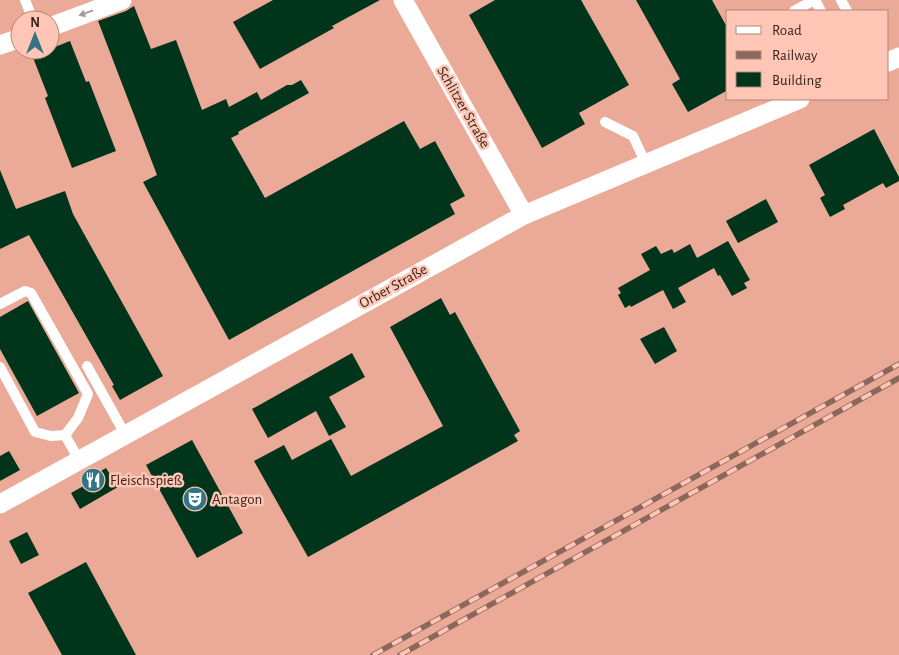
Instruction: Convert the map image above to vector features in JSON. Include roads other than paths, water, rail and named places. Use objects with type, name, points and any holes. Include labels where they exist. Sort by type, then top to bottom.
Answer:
[{"type":"street","points":[[60,23],[122,0]]},
{"type":"street","name":"Schlitzer Straße","points":[[403,0],[524,215]]},
{"type":"street","name":"Orber Straße","points":[[0,504],[524,215],[795,100]]},
{"type":"lane","points":[[796,10],[814,0]]},
{"type":"lane","points":[[605,122],[633,136],[646,164]]},
{"type":"lane","points":[[0,304],[24,290],[30,294],[88,394],[78,418],[64,435],[51,436],[35,432],[0,367]]},
{"type":"lane","points":[[87,366],[125,434]]},
{"type":"lane","points":[[64,435],[79,460]]},
{"type":"railway","points":[[373,655],[899,364]]},
{"type":"railway","points":[[400,655],[899,378]]},
{"type":"place","name":"Fleischspieß","points":[[93,480]]},
{"type":"place","name":"Antagon","points":[[195,499]]}]
